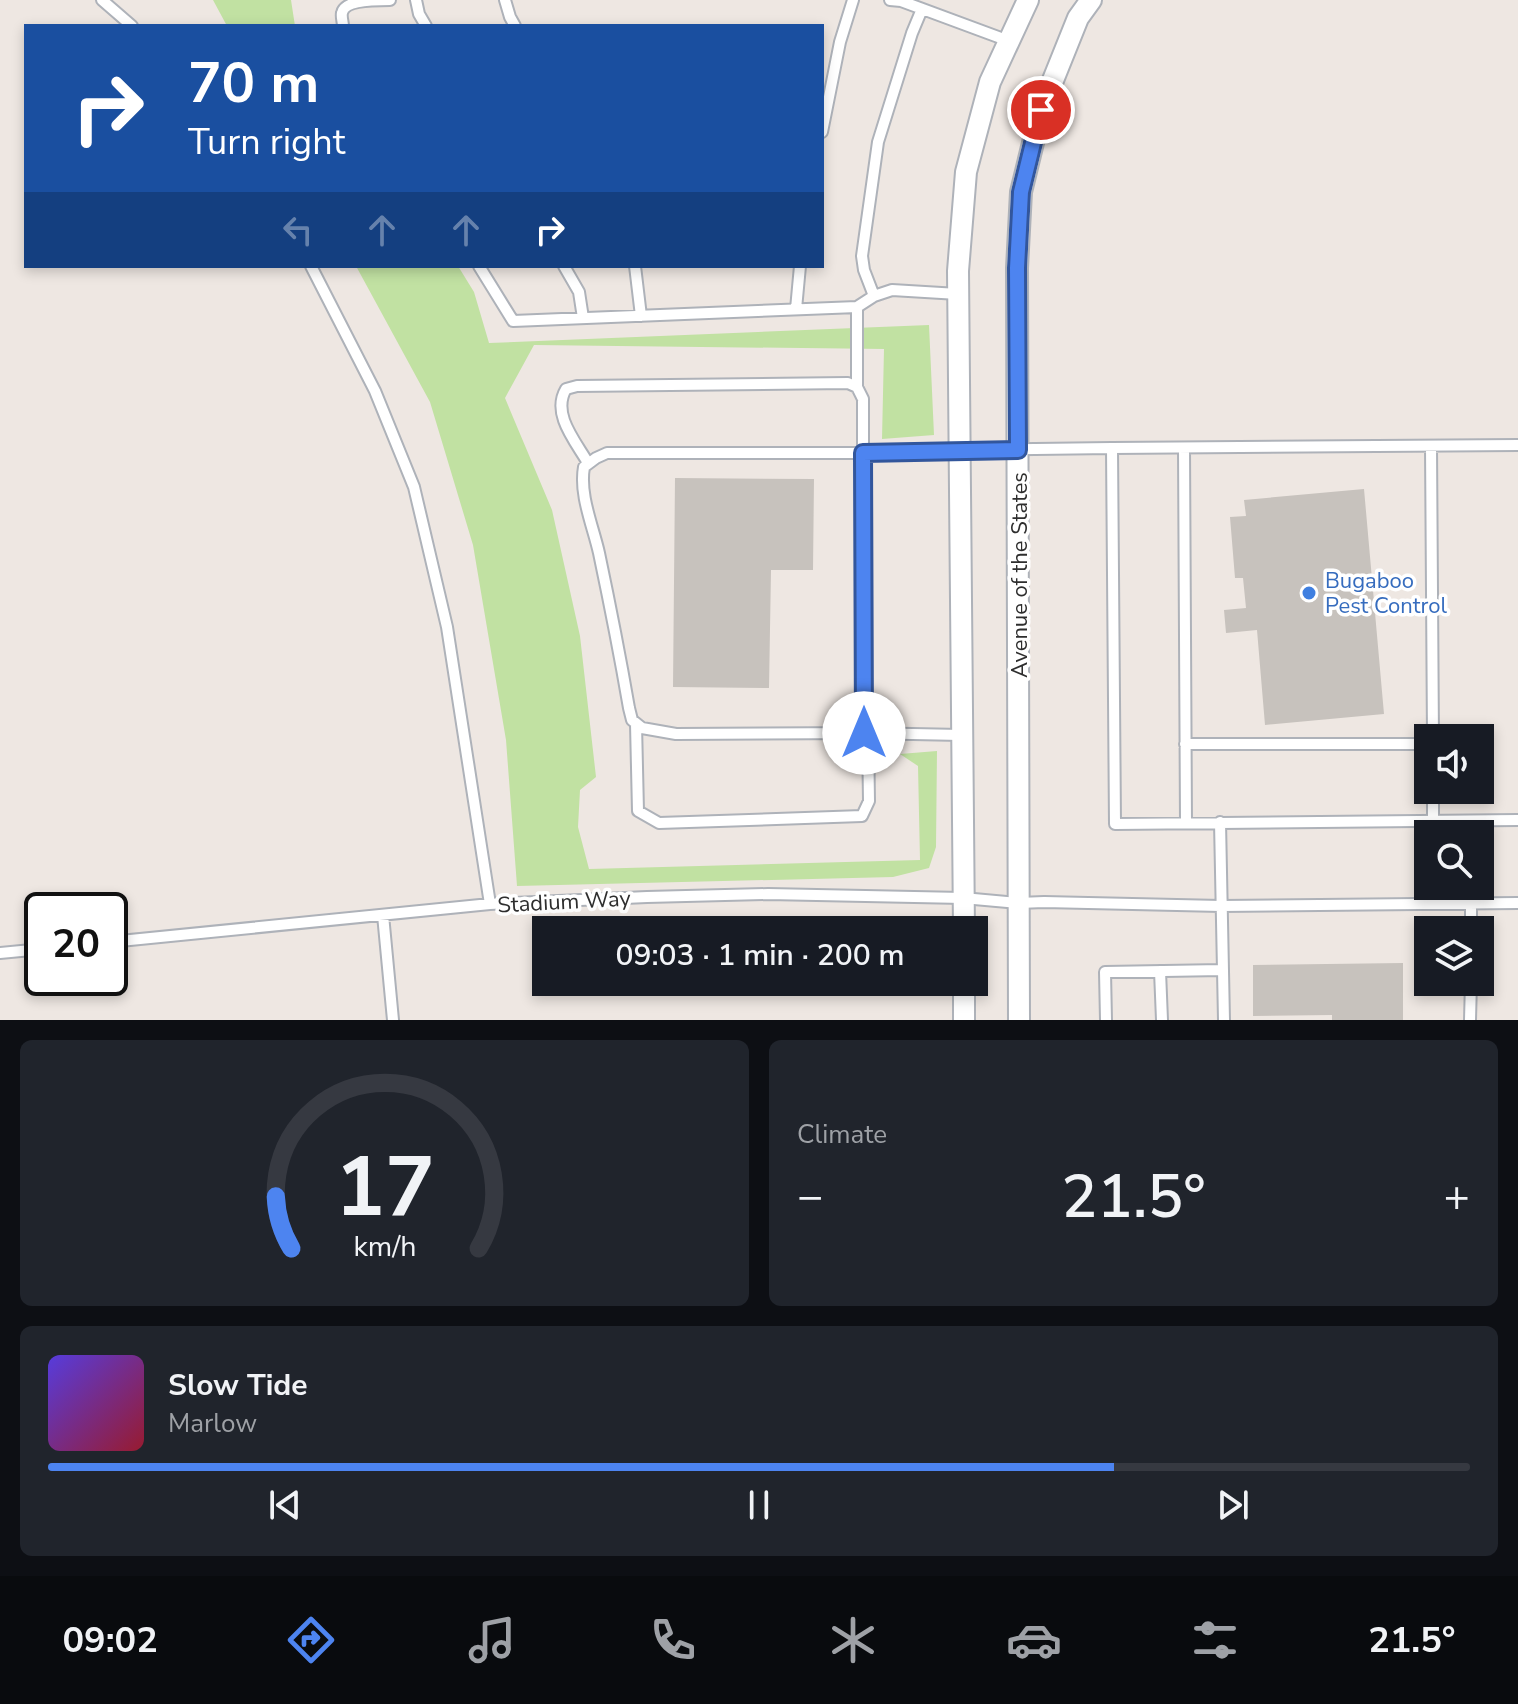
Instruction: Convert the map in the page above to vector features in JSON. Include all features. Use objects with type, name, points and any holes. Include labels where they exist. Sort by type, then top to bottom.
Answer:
[{"type":"street","points":[[964,916],[958,271],[966,172],[990,82],[1028,0]]},
{"type":"street","name":"Avenue of the States","points":[[1019,1020],[1017,268],[1021,192],[1041,110],[1078,18],[1091,0]]},
{"type":"street","points":[[964,996],[964,1020]]},
{"type":"lane","points":[[102,0],[130,24]]},
{"type":"lane","points":[[343,24],[345,4],[355,0],[390,0]]},
{"type":"lane","points":[[416,0],[425,24]]},
{"type":"lane","points":[[505,0],[514,24]]},
{"type":"lane","points":[[824,122],[840,42],[853,0]]},
{"type":"lane","points":[[890,0],[901,1],[1009,41]]},
{"type":"lane","points":[[874,296],[862,256],[878,142],[922,9]]},
{"type":"lane","points":[[312,268],[375,391],[414,487],[447,627],[490,904]]},
{"type":"lane","points":[[480,268],[513,321],[857,307],[874,296],[892,290],[958,294]]},
{"type":"lane","points":[[565,268],[579,292],[583,318]]},
{"type":"lane","points":[[635,268],[641,316]]},
{"type":"lane","points":[[796,309],[800,268]]},
{"type":"lane","points":[[636,724],[638,811],[659,823],[862,816],[869,801],[863,399],[857,387],[857,307]]},
{"type":"lane","points":[[588,463],[561,410],[561,397],[566,389],[577,386],[848,383],[857,387]]},
{"type":"lane","points":[[961,735],[676,734],[642,728],[636,724],[629,708],[613,617],[586,503],[582,477],[584,467],[607,453],[1518,445]]},
{"type":"lane","points":[[1431,446],[1433,724]]},
{"type":"lane","points":[[1112,448],[1115,824],[1414,820]]},
{"type":"lane","points":[[1184,448],[1186,823]]},
{"type":"lane","points":[[1185,744],[1414,744]]},
{"type":"lane","points":[[1433,804],[1433,820]]},
{"type":"lane","points":[[1494,821],[1518,820]]},
{"type":"lane","points":[[1220,822],[1224,1020]]},
{"type":"lane","name":"Stadium Way","points":[[128,940],[490,904],[768,894],[1221,906],[1518,903]]},
{"type":"lane","points":[[1471,900],[1471,916]]},
{"type":"lane","points":[[383,915],[393,1020]]},
{"type":"lane","points":[[0,953],[24,951]]},
{"type":"lane","points":[[1106,1020],[1105,972],[1222,970]]},
{"type":"lane","points":[[1160,971],[1162,1020]]},
{"type":"lane","points":[[1470,1020],[1471,996]]},
{"type":"green space","points":[[213,0],[291,0],[295,24],[226,24]]},
{"type":"green space","points":[[357,268],[459,268],[474,292],[489,343],[929,325],[934,435],[882,439],[884,349],[534,345],[505,398],[552,510],[580,636],[596,777],[580,790],[578,827],[589,869],[920,860],[918,766],[900,754],[937,751],[936,847],[929,868],[893,877],[517,886],[506,740],[473,545],[430,402]]},
{"type":"building","points":[[675,478],[814,479],[813,570],[771,570],[769,688],[673,687]]},
{"type":"building","name":"Bugaboo Pest Control","points":[[1364,489],[1384,714],[1265,725],[1257,630],[1226,633],[1224,610],[1246,608],[1243,578],[1235,578],[1230,517],[1246,516],[1244,500]]},
{"type":"building","points":[[1403,963],[1403,1020],[1332,1020],[1332,1015],[1253,1016],[1253,965]]},
{"type":"place","name":"Bugaboo Pest Control","points":[[1309,593]]},
{"type":"route","points":[[864,733],[863,453],[1018,450],[1017,268],[1021,192],[1041,110]]}]
